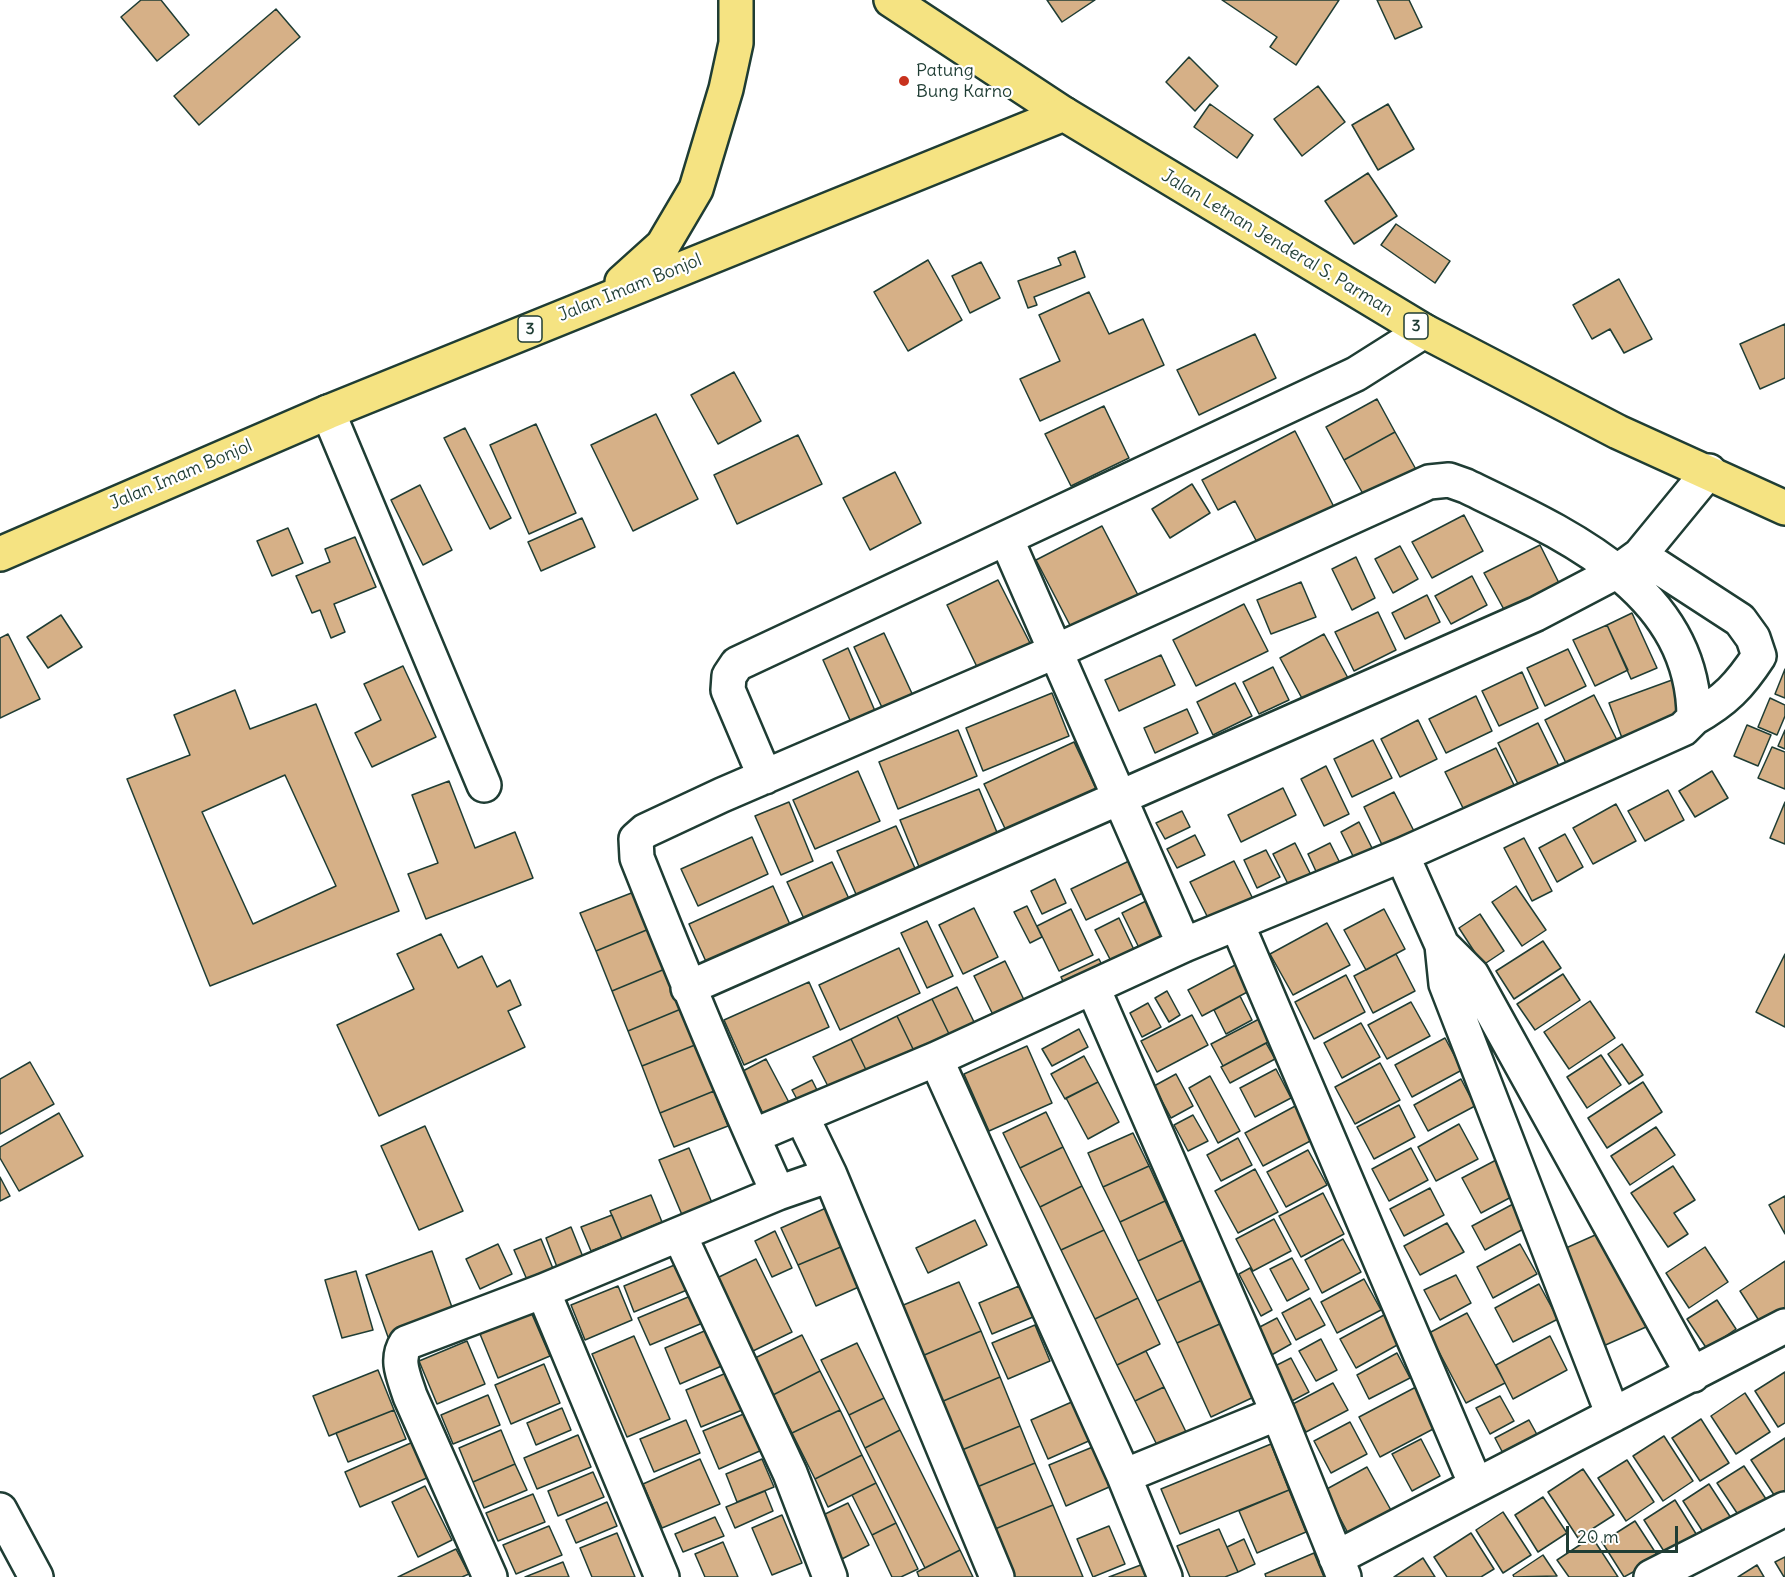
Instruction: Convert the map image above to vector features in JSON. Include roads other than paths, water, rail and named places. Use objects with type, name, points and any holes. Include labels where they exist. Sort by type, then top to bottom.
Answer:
[{"type":"main road","points":[[605,298],[663,245],[696,189],[726,89],[736,43],[736,0]]},
{"type":"main road","name":"Jalan Letnan Jenderal S. Parman","points":[[891,0],[1064,114],[1424,331],[1618,432],[1702,479],[1785,508]]},
{"type":"main road","name":"Jalan Imam Bonjol","points":[[0,554],[328,412],[1064,114]]},
{"type":"street","points":[[765,777],[728,690],[729,676],[737,664],[1356,374],[1424,331]]},
{"type":"street","points":[[328,412],[484,786]]},
{"type":"street","points":[[688,988],[1536,614],[1639,554],[1702,479]]},
{"type":"street","points":[[753,1136],[936,1059],[1184,945],[1402,855],[1683,729],[1694,717],[1719,704],[1747,674],[1760,656],[1753,638],[1740,620],[1639,554],[1582,545],[1546,524],[1466,486],[1449,480],[1429,482],[1054,652],[654,827],[636,839],[637,858],[688,988],[778,1193]]},
{"type":"street","points":[[1006,538],[1184,945]]},
{"type":"street","points":[[1639,554],[1656,608],[1679,646],[1694,690],[1694,717]]},
{"type":"street","points":[[1402,855],[1442,945],[1446,984],[1613,1415]]},
{"type":"street","points":[[1238,924],[1476,1485]]},
{"type":"street","points":[[1442,945],[1472,975],[1693,1375]]},
{"type":"street","points":[[1093,988],[1278,1413],[1340,1567],[1476,1485],[1785,1326]]},
{"type":"street","points":[[936,1059],[1124,1476],[1165,1577]]},
{"type":"street","points":[[802,1117],[830,1175],[997,1577]]},
{"type":"street","points":[[490,1577],[410,1396],[401,1368],[401,1352],[406,1342],[543,1291],[680,1236],[778,1193],[830,1175]]},
{"type":"street","points":[[680,1236],[790,1473],[830,1577]]},
{"type":"street","points":[[543,1291],[662,1577]]},
{"type":"street","points":[[1124,1476],[1278,1413]]},
{"type":"street","points":[[1651,1577],[1785,1509]]},
{"type":"street","points":[[0,1510],[36,1577]]},
{"type":"place","name":"Patung Bung Karno","points":[[904,81]]}]
